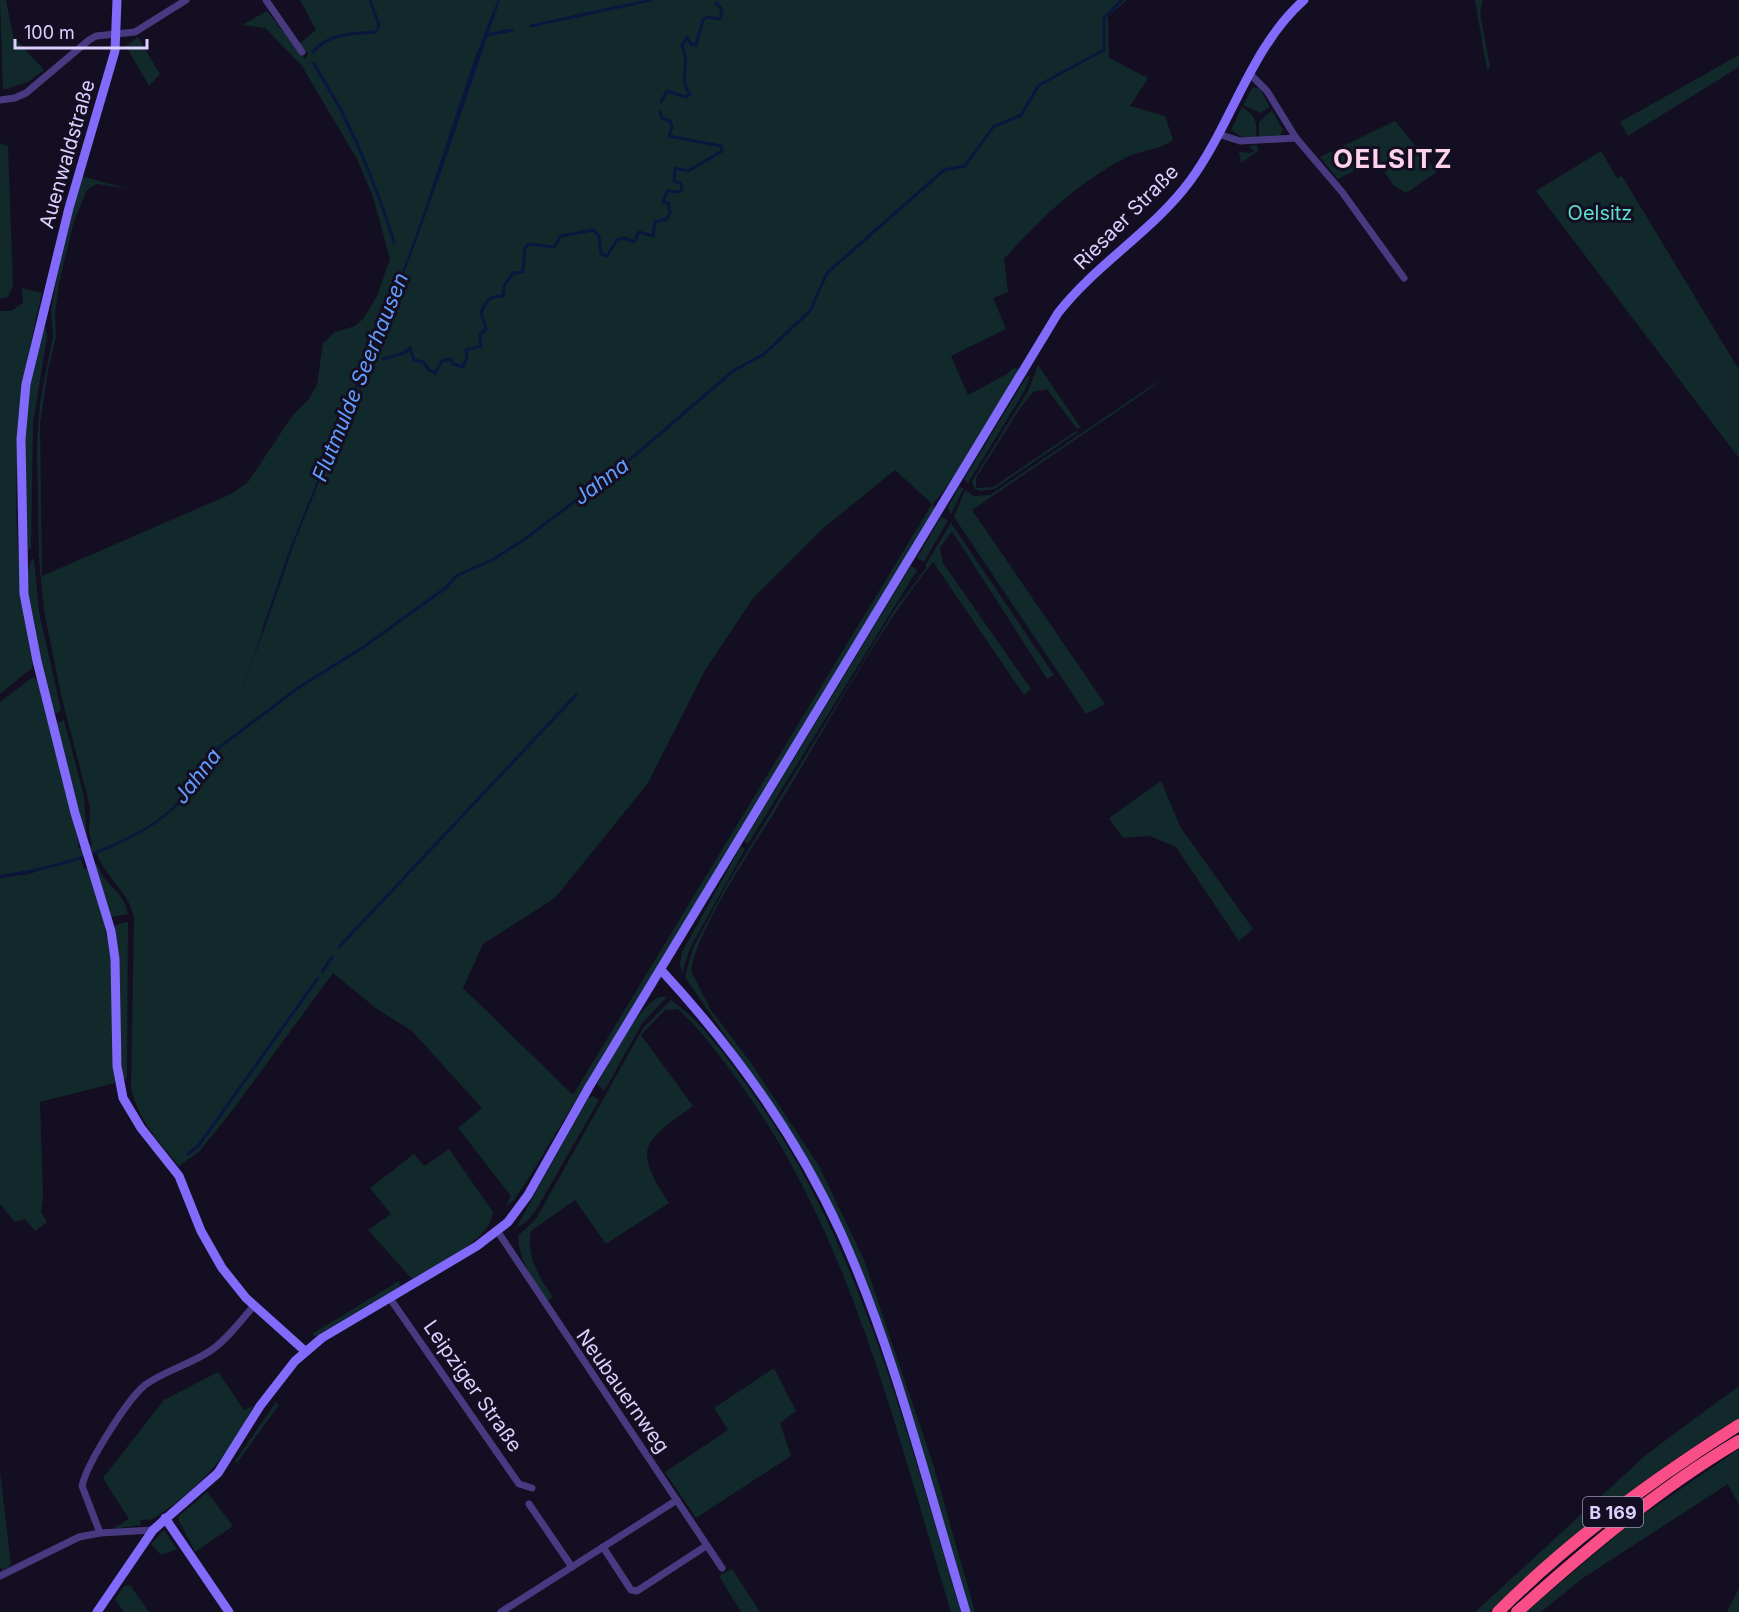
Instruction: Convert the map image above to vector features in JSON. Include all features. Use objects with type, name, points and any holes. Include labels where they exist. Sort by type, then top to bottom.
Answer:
[{"type":"highway","name":"B 169","points":[[1498,1612],[1593,1528],[1652,1481],[1739,1425]]},
{"type":"highway","name":"B 169","points":[[1517,1612],[1577,1558],[1656,1496],[1739,1441]]},
{"type":"street","name":"Auenwaldstraße","points":[[117,0],[116,51],[50,282],[22,409],[22,572],[35,653],[83,841],[113,941],[120,1088],[141,1128],[179,1176],[201,1231],[222,1268],[254,1306]]},
{"type":"street","points":[[116,36],[135,32],[186,0]]},
{"type":"street","points":[[266,0],[302,52]]},
{"type":"street","name":"Riesaer Straße","points":[[498,1232],[519,1209],[1066,302],[1168,206],[1193,177],[1250,74],[1285,20],[1304,0]]},
{"type":"street","name":"Auenwaldstraße","points":[[0,100],[15,98],[26,93],[89,39],[96,36],[116,36]]},
{"type":"street","points":[[1250,74],[1267,92],[1296,138],[1342,192],[1404,278]]},
{"type":"street","points":[[1218,134],[1240,141],[1296,138]]},
{"type":"street","points":[[662,971],[702,1017],[783,1129],[839,1230],[890,1365],[966,1612]]},
{"type":"street","points":[[97,1612],[153,1530],[218,1473],[266,1397],[286,1370],[305,1351],[389,1297],[498,1232]]},
{"type":"street","name":"Neubauernweg","points":[[498,1232],[722,1568]]},
{"type":"street","name":"Leipziger Straße","points":[[389,1297],[519,1484],[532,1488]]},
{"type":"street","points":[[100,1533],[82,1486],[127,1404],[143,1387],[210,1351],[224,1340],[254,1306],[305,1351]]},
{"type":"street","points":[[501,1612],[677,1500]]},
{"type":"street","points":[[529,1504],[572,1566]]},
{"type":"street","points":[[165,1518],[229,1612]]},
{"type":"street","points":[[0,1576],[79,1537],[100,1533],[153,1530]]},
{"type":"street","points":[[603,1546],[631,1590],[637,1592],[706,1546]]},
{"type":"green space","points":[[0,0],[6,0],[13,36],[44,70],[28,82],[3,90]]},
{"type":"green space","points":[[300,0],[1127,0],[1108,16],[1109,58],[1148,78],[1130,106],[1165,116],[1173,140],[1125,158],[1090,179],[1032,229],[1004,259],[1008,292],[993,298],[1006,329],[951,356],[968,395],[1007,374],[1015,367],[1019,370],[957,474],[933,504],[935,510],[528,1179],[514,1200],[506,1206],[511,1196],[458,1128],[482,1108],[412,1031],[377,1009],[333,973],[199,1152],[179,1166],[144,1121],[131,1088],[134,917],[127,899],[105,869],[96,852],[141,832],[166,814],[178,803],[189,791],[206,768],[209,758],[174,806],[137,832],[115,843],[68,860],[45,867],[0,875],[0,702],[33,677],[38,680],[79,844],[77,849],[92,844],[89,831],[90,807],[62,699],[44,611],[39,558],[37,445],[40,402],[53,336],[51,311],[81,176],[129,189],[97,184],[87,190],[74,221],[59,283],[55,313],[56,337],[48,370],[40,424],[42,576],[231,494],[248,482],[292,416],[309,399],[317,385],[323,343],[335,332],[355,326],[363,319],[377,296],[390,259],[373,197],[358,161],[302,66],[265,28],[242,25],[267,11],[305,59],[308,53],[299,44],[316,30]],"holes":[[[405,266],[296,539],[263,633],[261,632],[329,450]],[[895,470],[932,504],[573,1095],[463,988],[483,944],[555,898],[648,783],[704,672],[754,597],[821,530]]]},
{"type":"green space","points":[[1475,0],[1483,0],[1480,13],[1490,67],[1487,70]]},
{"type":"green space","points":[[138,37],[160,74],[149,86],[126,46]]},
{"type":"green space","points":[[1739,55],[1739,67],[1628,136],[1620,122]]},
{"type":"green space","points":[[1253,87],[1260,89],[1270,107],[1260,113],[1243,105]]},
{"type":"green space","points":[[1242,107],[1255,119],[1256,138],[1243,138],[1231,130]]},
{"type":"green space","points":[[1272,110],[1283,130],[1279,138],[1259,138],[1259,122]]},
{"type":"green space","points":[[1395,121],[1437,172],[1406,193],[1394,186],[1376,159],[1338,179],[1320,157]]},
{"type":"green space","points":[[0,143],[8,146],[13,285],[8,297],[0,299]]},
{"type":"green space","points":[[1257,145],[1258,151],[1241,163],[1239,152],[1251,153],[1254,151],[1249,146]]},
{"type":"green space","name":"Oelsitz","points":[[1601,151],[1617,178],[1622,176],[1739,370],[1739,458],[1536,191]]},
{"type":"green space","points":[[22,288],[42,293],[24,385],[16,477],[20,570],[33,662],[32,668],[0,694],[0,311],[11,311],[23,303]]},
{"type":"green space","points":[[45,325],[47,337],[33,423],[31,548],[28,550],[24,440],[29,385]]},
{"type":"green space","points":[[1038,365],[1081,428],[1077,429],[1047,389],[1033,392],[976,478],[976,488],[993,487],[1076,431],[1078,432],[994,489],[980,491],[974,488],[972,481],[1028,391]]},
{"type":"green space","points":[[1027,376],[1030,377],[1025,390],[968,483],[964,479]]},
{"type":"green space","points":[[1166,376],[972,510],[1105,704],[1086,714],[954,517],[965,490],[974,496],[990,495]]},
{"type":"green space","points":[[959,487],[964,488],[951,514],[948,507]]},
{"type":"green space","points":[[941,517],[948,520],[924,562],[917,558]]},
{"type":"green space","points":[[951,523],[1054,675],[1047,679],[952,531],[940,548],[943,563],[1031,689],[1024,695],[933,562],[870,652],[726,890],[703,934],[691,971],[711,1010],[751,1063],[819,1166],[864,1260],[933,1464],[975,1612],[971,1612],[879,1319],[843,1226],[786,1125],[685,977],[693,948],[726,886],[895,609],[926,568],[926,564]]},
{"type":"green space","points":[[34,558],[39,612],[61,710],[58,713],[55,712],[46,680],[30,607],[27,585],[29,568]]},
{"type":"green space","points":[[911,566],[917,570],[748,844],[744,841]]},
{"type":"green space","points":[[64,720],[84,796],[87,841],[57,723]]},
{"type":"green space","points":[[1161,781],[1181,828],[1253,929],[1239,941],[1176,847],[1150,836],[1123,838],[1109,818]]},
{"type":"green space","points":[[741,846],[745,849],[690,948],[682,973],[680,964],[682,952]]},
{"type":"green space","points":[[80,857],[84,869],[87,868],[101,907],[111,960],[115,1083],[40,1102],[43,1197],[41,1212],[47,1222],[35,1231],[25,1219],[15,1222],[0,1204],[0,878],[29,874]]},
{"type":"green space","points":[[97,864],[104,877],[123,900],[128,914],[111,917],[95,865]]},
{"type":"green space","points":[[128,923],[127,1078],[123,1081],[114,929],[116,925]]},
{"type":"green space","points":[[660,997],[667,997],[643,1022],[604,1091],[597,1084],[617,1049],[642,1011]]},
{"type":"green space","points":[[671,1000],[703,1028],[746,1084],[786,1144],[820,1207],[850,1272],[876,1338],[899,1406],[961,1612],[951,1612],[890,1406],[867,1338],[841,1270],[812,1205],[778,1142],[739,1082],[702,1034],[678,1009],[665,1010],[641,1035],[693,1106],[663,1128],[648,1147],[647,1157],[650,1169],[669,1203],[606,1244],[575,1200],[531,1231],[530,1249],[535,1266],[553,1297],[547,1301],[524,1262],[518,1236],[536,1219],[643,1028]]},
{"type":"green space","points":[[593,1096],[599,1100],[536,1210],[526,1222],[516,1228],[588,1098]]},
{"type":"green space","points":[[449,1149],[493,1212],[490,1222],[473,1242],[412,1279],[368,1230],[391,1214],[370,1188],[414,1154],[424,1166]]},
{"type":"green space","points":[[399,1281],[400,1286],[316,1336],[312,1334]]},
{"type":"green space","points":[[774,1368],[796,1411],[780,1423],[791,1456],[696,1518],[665,1472],[728,1430],[714,1408]]},
{"type":"green space","points":[[218,1372],[244,1410],[253,1406],[234,1441],[210,1472],[165,1511],[149,1521],[147,1519],[140,1521],[141,1525],[112,1529],[129,1519],[103,1478],[164,1400]]},
{"type":"green space","points":[[1739,1386],[1739,1418],[1640,1484],[1548,1559],[1489,1612],[1475,1612],[1647,1454]]},
{"type":"green space","points":[[276,1402],[279,1405],[237,1463],[235,1461]]},
{"type":"green space","points":[[1739,1449],[1739,1505],[1728,1484],[1583,1578],[1541,1612],[1526,1612],[1631,1523]]},
{"type":"green space","points":[[0,1471],[11,1565],[3,1570],[0,1567]]},
{"type":"green space","points":[[207,1492],[233,1526],[195,1552],[179,1521],[179,1516]]},
{"type":"green space","points":[[164,1530],[177,1549],[161,1555],[151,1544]]},
{"type":"green space","points":[[732,1569],[760,1612],[741,1612],[719,1576]]},
{"type":"green space","points":[[130,1585],[149,1612],[124,1612],[115,1599],[124,1586]]},
{"type":"green space","points":[[1739,1588],[1739,1612],[1727,1612]]},
{"type":"water","name":"Flutmulde Seerhausen","points":[[498,0],[500,0],[419,235],[295,540],[250,670],[237,702],[294,538],[404,267],[472,66]]},
{"type":"water","points":[[218,743],[198,780],[184,799],[166,816],[146,830],[99,853],[48,868],[0,878],[0,875],[47,866],[99,850],[146,827],[167,813],[183,797],[204,768]]},
{"type":"waterway","points":[[313,52],[325,41],[333,38],[376,32],[379,25],[370,0]]},
{"type":"waterway","points":[[531,26],[651,0]]},
{"type":"waterway","name":"Jahna","points":[[212,753],[298,688],[362,648],[447,587],[456,576],[492,560],[525,539],[633,457],[733,371],[764,354],[810,311],[827,273],[944,170],[965,166],[993,127],[1021,115],[1039,85],[1104,50],[1104,18],[1122,0]]},
{"type":"waterway","points":[[661,102],[667,91],[686,97],[690,94],[685,83],[685,58],[682,46],[687,37],[691,44],[696,45],[703,20],[707,17],[720,19],[722,9],[716,3]]},
{"type":"waterway","points":[[487,35],[512,30]]},
{"type":"waterway","points":[[314,63],[357,144],[394,242]]},
{"type":"waterway","name":"Flutmulde Seerhausen","points":[[383,359],[404,353],[410,348],[414,360],[423,362],[429,370],[435,373],[442,361],[451,359],[453,364],[463,367],[467,357],[466,350],[481,346],[480,334],[486,329],[481,313],[485,305],[491,298],[503,296],[504,286],[513,273],[523,272],[525,248],[529,244],[554,247],[561,236],[594,230],[599,236],[601,254],[607,256],[617,240],[624,238],[634,242],[639,232],[653,236],[655,222],[667,219],[670,212],[668,203],[663,202],[667,191],[679,192],[682,189],[681,183],[674,181],[675,168],[688,171],[722,151],[721,146],[669,136],[672,127],[670,121],[662,118],[660,112]]},
{"type":"waterway","points":[[339,947],[576,695]]},
{"type":"waterway","points":[[322,972],[332,957]]},
{"type":"waterway","points":[[188,1154],[199,1145],[318,978]]},
{"type":"district","name":"OELSITZ","points":[[1393,158]]}]
